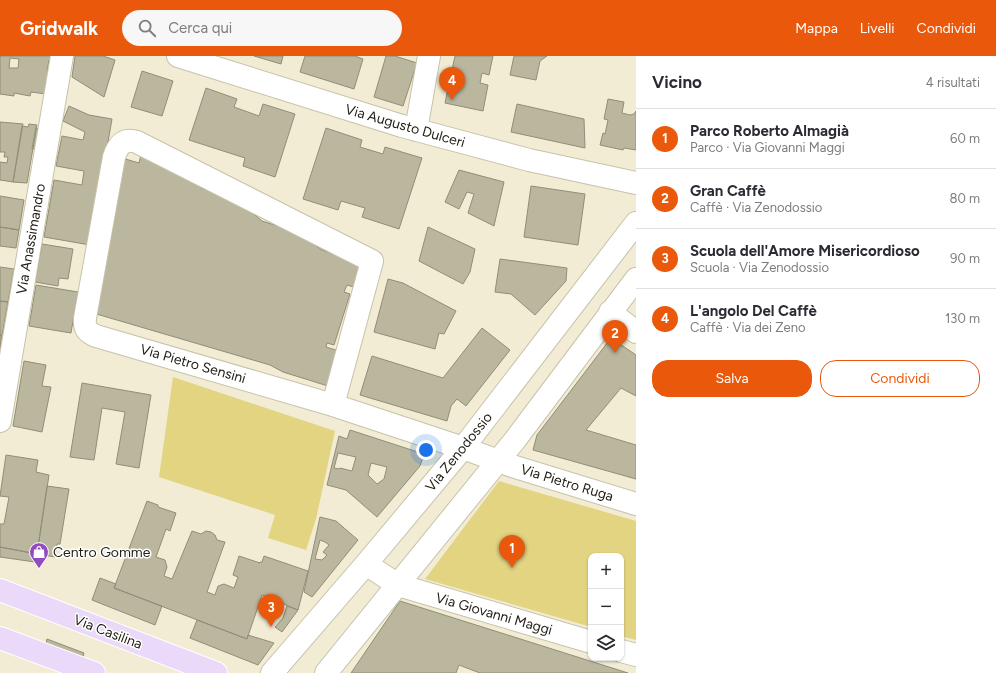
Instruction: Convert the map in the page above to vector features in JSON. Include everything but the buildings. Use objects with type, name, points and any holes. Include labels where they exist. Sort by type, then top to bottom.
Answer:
[{"type":"main road","name":"Via Casilina","points":[[0,590],[216,673]]},
{"type":"main road","points":[[0,638],[94,673]]},
{"type":"street","name":"Via Anassimandro","points":[[0,421],[62,56]]},
{"type":"street","name":"Via Augusto Dulceri","points":[[178,56],[219,62],[416,130],[529,160],[636,183]]},
{"type":"street","points":[[416,130],[429,56]]},
{"type":"street","name":"Via Pietro Sensini","points":[[332,405],[372,261],[137,142],[131,141],[122,143],[117,148],[114,157],[84,318],[84,326],[86,330],[96,336],[332,405],[498,461]]},
{"type":"street","name":"Via Zenodossio","points":[[272,673],[463,448],[636,223]]},
{"type":"street","points":[[326,673],[515,440],[636,279]]},
{"type":"street","points":[[610,312],[636,332]]},
{"type":"street","name":"Via Pietro Ruga","points":[[498,461],[636,504]]},
{"type":"street","name":"Via Giovanni Maggi","points":[[366,564],[398,585],[588,641]]},
{"type":"street","points":[[624,652],[636,655]]},
{"type":"shaded area","points":[[173,377],[335,431],[316,519],[306,550],[268,538],[275,515],[159,477]]},
{"type":"shaded area","points":[[499,481],[636,521],[636,640],[624,637],[624,553],[588,553],[588,626],[425,579]]},
{"type":"place","name":"L'angolo Del Caffè","points":[[452,100]]},
{"type":"place","name":"Gran Caffè","points":[[615,353]]},
{"type":"place","name":"Parco Roberto Almagià","points":[[512,568]]},
{"type":"place","name":"Centro Gomme","points":[[39,569]]},
{"type":"place","name":"Scuola dell'Amore Misericordioso","points":[[271,627]]}]
